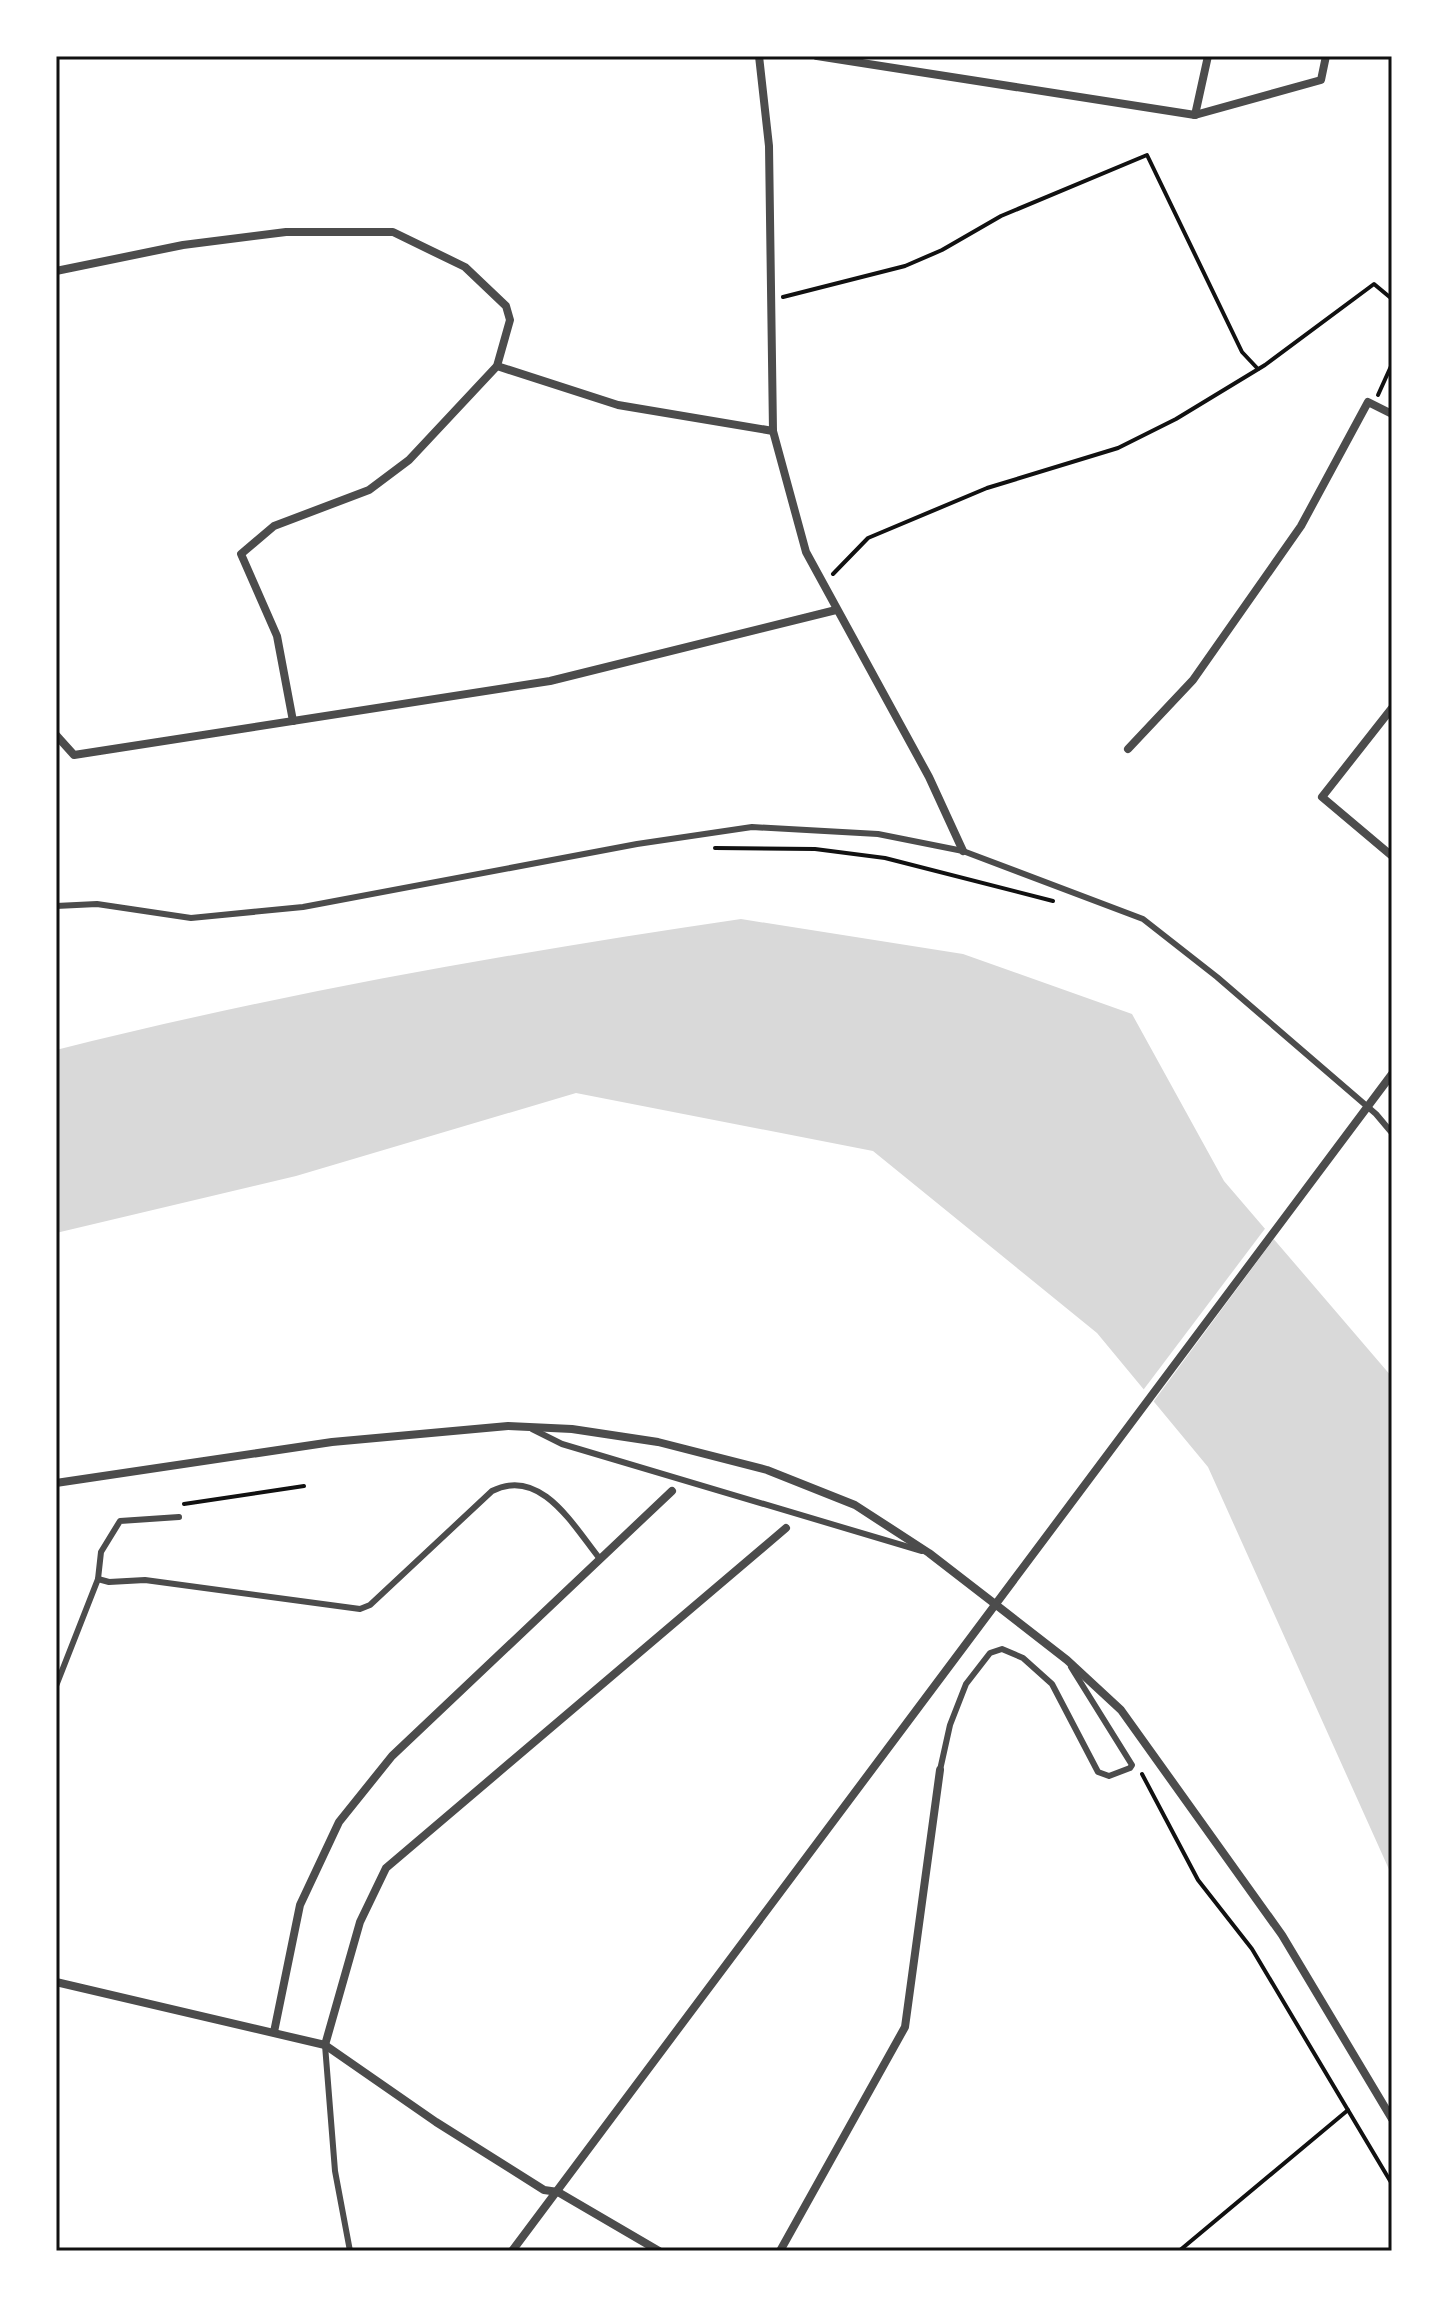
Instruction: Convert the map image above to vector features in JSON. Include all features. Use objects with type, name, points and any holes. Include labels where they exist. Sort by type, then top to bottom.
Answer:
[{"type":"street","points":[[759,56],[769,146],[773,431],[806,552],[929,777],[963,851]]},
{"type":"street","points":[[817,56],[1195,115],[1321,80],[1326,56]]},
{"type":"street","points":[[1195,115],[1208,56]]},
{"type":"street","points":[[56,271],[183,245],[286,232],[393,232],[465,267],[506,306],[510,320],[497,366],[409,460],[369,490],[274,526],[241,554],[277,636],[293,721]]},
{"type":"street","points":[[497,366],[618,405],[773,431]]},
{"type":"street","points":[[1128,749],[1193,680],[1301,526],[1368,402],[1392,414]]},
{"type":"street","points":[[56,735],[74,755],[550,681],[836,610]]},
{"type":"street","points":[[1392,708],[1322,797],[1392,856]]},
{"type":"street","points":[[512,2251],[1356,1118],[1392,1074]]},
{"type":"street","points":[[56,1483],[332,1442],[451,1429],[529,1427],[615,1434],[767,1470],[855,1505],[929,1553],[1067,1660],[1121,1710],[1282,1935],[1392,2119]]},
{"type":"street","points":[[274,2032],[300,1905],[339,1822],[392,1756],[672,1491]]},
{"type":"street","points":[[325,2045],[360,1922],[386,1868],[786,1528]]},
{"type":"street","points":[[780,2251],[905,2027],[940,1770]]},
{"type":"street","points":[[56,1982],[325,2045],[436,2122],[544,2190],[558,2192],[659,2251]]},
{"type":"lane","points":[[56,906],[97,904],[191,918],[303,907],[637,844],[752,827],[878,834],[963,851],[1143,919],[1217,977],[1367,1106],[1392,1133]]},
{"type":"lane","points":[[529,1427],[562,1444],[929,1553]]},
{"type":"lane","points":[[672,1491],[677,1480]]},
{"type":"lane","points":[[98,1579],[109,1582],[145,1580],[360,1609],[370,1605],[492,1491],[516,1484],[544,1494],[600,1559]]},
{"type":"lane","points":[[786,1528],[794,1515]]},
{"type":"lane","points":[[56,1686],[98,1579],[101,1552],[120,1521],[179,1517]]},
{"type":"lane","points":[[940,1770],[950,1725],[966,1684],[990,1653],[1002,1649],[1023,1658],[1052,1684],[1098,1772],[1109,1776],[1132,1765],[1067,1660]]},
{"type":"lane","points":[[325,2045],[335,2171],[350,2251]]},
{"type":"path","points":[[773,299],[905,266],[942,250],[1001,216],[1147,155],[1242,352],[1258,369]]},
{"type":"path","points":[[823,584],[868,538],[987,488],[1118,448],[1258,369],[1374,284],[1392,299]]},
{"type":"path","points":[[1374,405],[1392,364]]},
{"type":"path","points":[[711,848],[815,849],[885,858],[1058,902]]},
{"type":"path","points":[[179,1517],[184,1504],[304,1486]]},
{"type":"path","points":[[1132,1765],[1147,1778],[1198,1880],[1252,1949],[1392,2184]]},
{"type":"path","points":[[1179,2251],[1348,2110]]},
{"type":"shaded area","points":[[741,919],[963,954],[1132,1014],[1224,1181],[1392,1377],[1392,1876],[1208,1467],[1097,1333],[873,1151],[576,1093],[296,1176],[56,1233],[56,1050],[311,992]]},
{"type":"pier","points":[[1267,1226],[1276,1236],[1151,1405],[1141,1393]]}]
